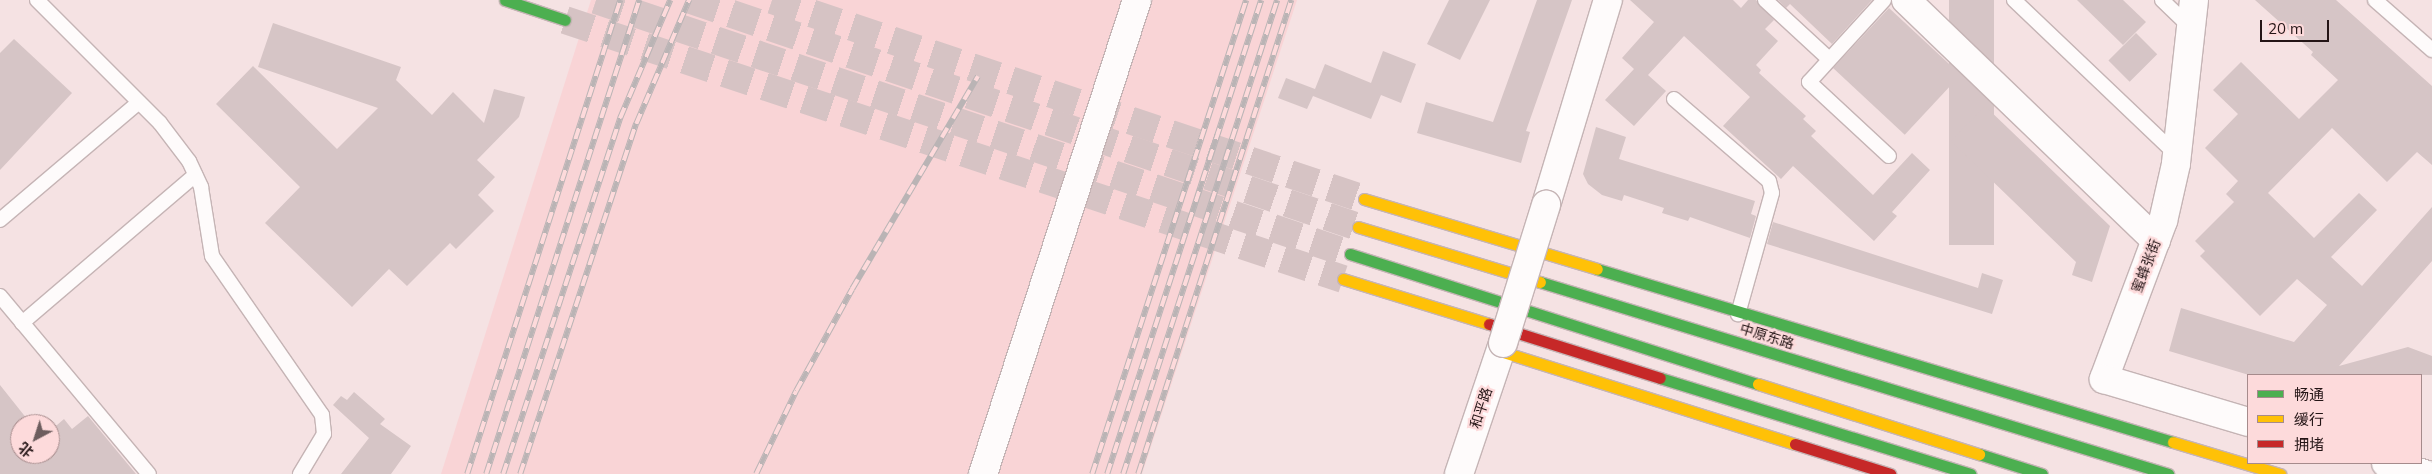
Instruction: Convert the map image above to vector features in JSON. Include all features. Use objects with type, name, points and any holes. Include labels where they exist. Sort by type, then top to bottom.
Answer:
[{"type":"street","points":[[505,0],[565,20]]},
{"type":"street","points":[[983,474],[1137,0]]},
{"type":"street","name":"和平路","points":[[1459,474],[1546,205],[1608,0]]},
{"type":"street","points":[[1906,0],[2156,241]]},
{"type":"street","name":"蜜蜂张街","points":[[2194,0],[2177,155],[2163,221],[2104,379],[2247,422]]},
{"type":"street","points":[[1364,200],[1738,314],[2280,474]]},
{"type":"street","name":"中原东路","points":[[1358,227],[2168,474]]},
{"type":"street","points":[[1350,254],[2042,474]]},
{"type":"street","points":[[1343,279],[1970,474]]},
{"type":"street","points":[[1501,347],[1890,474]]},
{"type":"street","points":[[2389,464],[2424,474]]},
{"type":"lane","points":[[36,0],[160,123],[189,161],[201,187],[212,256],[322,414],[324,434],[300,474]]},
{"type":"lane","points":[[1765,0],[1829,60]]},
{"type":"lane","points":[[1884,0],[1809,82],[1889,156]]},
{"type":"lane","points":[[2014,0],[2177,155]]},
{"type":"lane","points":[[2162,0],[2191,28]]},
{"type":"lane","points":[[2375,0],[2432,50]]},
{"type":"lane","points":[[1674,99],[1769,181],[1772,193],[1738,314]]},
{"type":"lane","points":[[0,220],[139,102]]},
{"type":"lane","points":[[22,323],[195,175]]},
{"type":"lane","points":[[0,296],[149,474]]},
{"type":"shaded area","points":[[591,0],[1297,0],[1142,474],[441,474]]},
{"type":"building","points":[[1449,0],[1490,0],[1460,60],[1427,44]]},
{"type":"building","points":[[1537,0],[1572,0],[1526,131],[1530,132],[1521,163],[1417,133],[1426,102],[1493,122]]},
{"type":"building","points":[[1630,0],[1733,0],[1741,8],[1748,0],[1756,0],[1774,20],[1765,29],[1778,41],[1756,65],[1761,70],[1759,73],[1806,116],[1803,119],[1816,131],[1811,136],[1873,195],[1912,153],[1930,170],[1892,212],[1897,216],[1874,241],[1793,166],[1781,179],[1723,126],[1750,97],[1684,36],[1648,75],[1666,91],[1634,126],[1605,100],[1634,69],[1622,58],[1654,22]]},
{"type":"building","points":[[1778,0],[1872,0],[1832,44],[1790,4],[1786,8]]},
{"type":"building","points":[[1949,0],[1994,0],[1994,245],[1949,245]]},
{"type":"building","points":[[2077,0],[2123,0],[2146,22],[2123,45]]},
{"type":"building","points":[[2255,0],[2336,0],[2432,86],[2432,165],[2417,152],[2387,182],[2332,128],[2268,193],[2314,238],[2359,193],[2377,210],[2331,257],[2362,286],[2432,207],[2432,261],[2339,366],[2408,347],[2432,356],[2432,375],[2247,374],[2169,351],[2181,308],[2294,342],[2327,305],[2297,279],[2260,316],[2200,256],[2205,251],[2195,241],[2234,202],[2226,194],[2238,181],[2205,148],[2238,114],[2213,90],[2241,62],[2299,119],[2338,80],[2311,55],[2313,52]]},
{"type":"building","points":[[1889,8],[1961,75],[1905,135],[1833,68]]},
{"type":"building","points":[[273,23],[401,67],[396,80],[432,115],[453,92],[484,123],[494,89],[525,97],[519,117],[477,160],[495,177],[478,195],[494,211],[456,249],[450,243],[407,286],[389,269],[352,307],[265,223],[300,187],[216,104],[253,66],[337,149],[378,108],[258,67]]},
{"type":"building","points":[[2136,33],[2157,54],[2130,82],[2108,61]]},
{"type":"building","points":[[14,39],[72,93],[0,170],[0,53]]},
{"type":"building","points":[[1383,51],[1416,64],[1401,103],[1381,95],[1371,119],[1313,96],[1307,109],[1278,98],[1286,78],[1315,89],[1325,64],[1371,83]]},
{"type":"building","points":[[1985,106],[2110,226],[2092,282],[2072,275],[2076,262],[1951,141]]},
{"type":"building","points":[[1596,127],[1626,137],[1619,159],[1755,201],[1751,214],[1756,216],[1750,238],[1690,217],[1688,221],[1662,213],[1664,208],[1624,195],[1622,201],[1602,195],[1588,184],[1583,174]]},
{"type":"building","points":[[1773,222],[1978,288],[1982,273],[2003,280],[1992,314],[1767,244]]},
{"type":"building","points":[[0,385],[23,414],[10,414],[10,464],[60,464],[60,422],[64,419],[72,429],[88,416],[136,474],[0,474]]},
{"type":"building","points":[[354,392],[385,419],[380,424],[411,446],[391,474],[341,474],[369,438],[333,405],[341,396],[347,400]]},
{"type":"tunnel","points":[[596,0],[1350,254]]},
{"type":"tunnel","points":[[691,0],[1358,227]]},
{"type":"tunnel","points":[[772,0],[1364,199]]},
{"type":"tunnel","points":[[565,20],[1343,279]]},
{"type":"railway","points":[[467,474],[620,0]]},
{"type":"railway","points":[[486,474],[639,0]]},
{"type":"railway","points":[[503,474],[620,118],[670,0]]},
{"type":"railway","points":[[520,474],[636,124],[689,0]]},
{"type":"railway","points":[[1092,474],[1246,0]]},
{"type":"railway","points":[[1107,474],[1261,0]]},
{"type":"railway","points":[[1123,474],[1277,0]]},
{"type":"railway","points":[[1138,474],[1291,0]]},
{"type":"railway","points":[[756,474],[796,391],[852,289],[978,76]]},
{"type":"traffic: fast","points":[[505,0],[565,20]]},
{"type":"traffic: fast","points":[[1350,254],[1758,384]]},
{"type":"traffic: fast","points":[[1597,269],[2173,442]]},
{"type":"traffic: fast","points":[[1540,282],[2168,474]]},
{"type":"traffic: fast","points":[[1660,378],[1970,474]]},
{"type":"traffic: fast","points":[[1979,454],[2042,474]]},
{"type":"traffic: slow","points":[[1364,199],[1597,269]]},
{"type":"traffic: slow","points":[[1358,227],[1540,282]]},
{"type":"traffic: slow","points":[[1343,279],[1489,324]]},
{"type":"traffic: slow","points":[[1500,351],[1795,444]]},
{"type":"traffic: slow","points":[[1758,384],[1979,454]]},
{"type":"traffic: slow","points":[[2173,442],[2280,474]]},
{"type":"traffic: jam","points":[[1489,324],[1660,378]]},
{"type":"traffic: jam","points":[[1795,444],[1890,474]]}]
